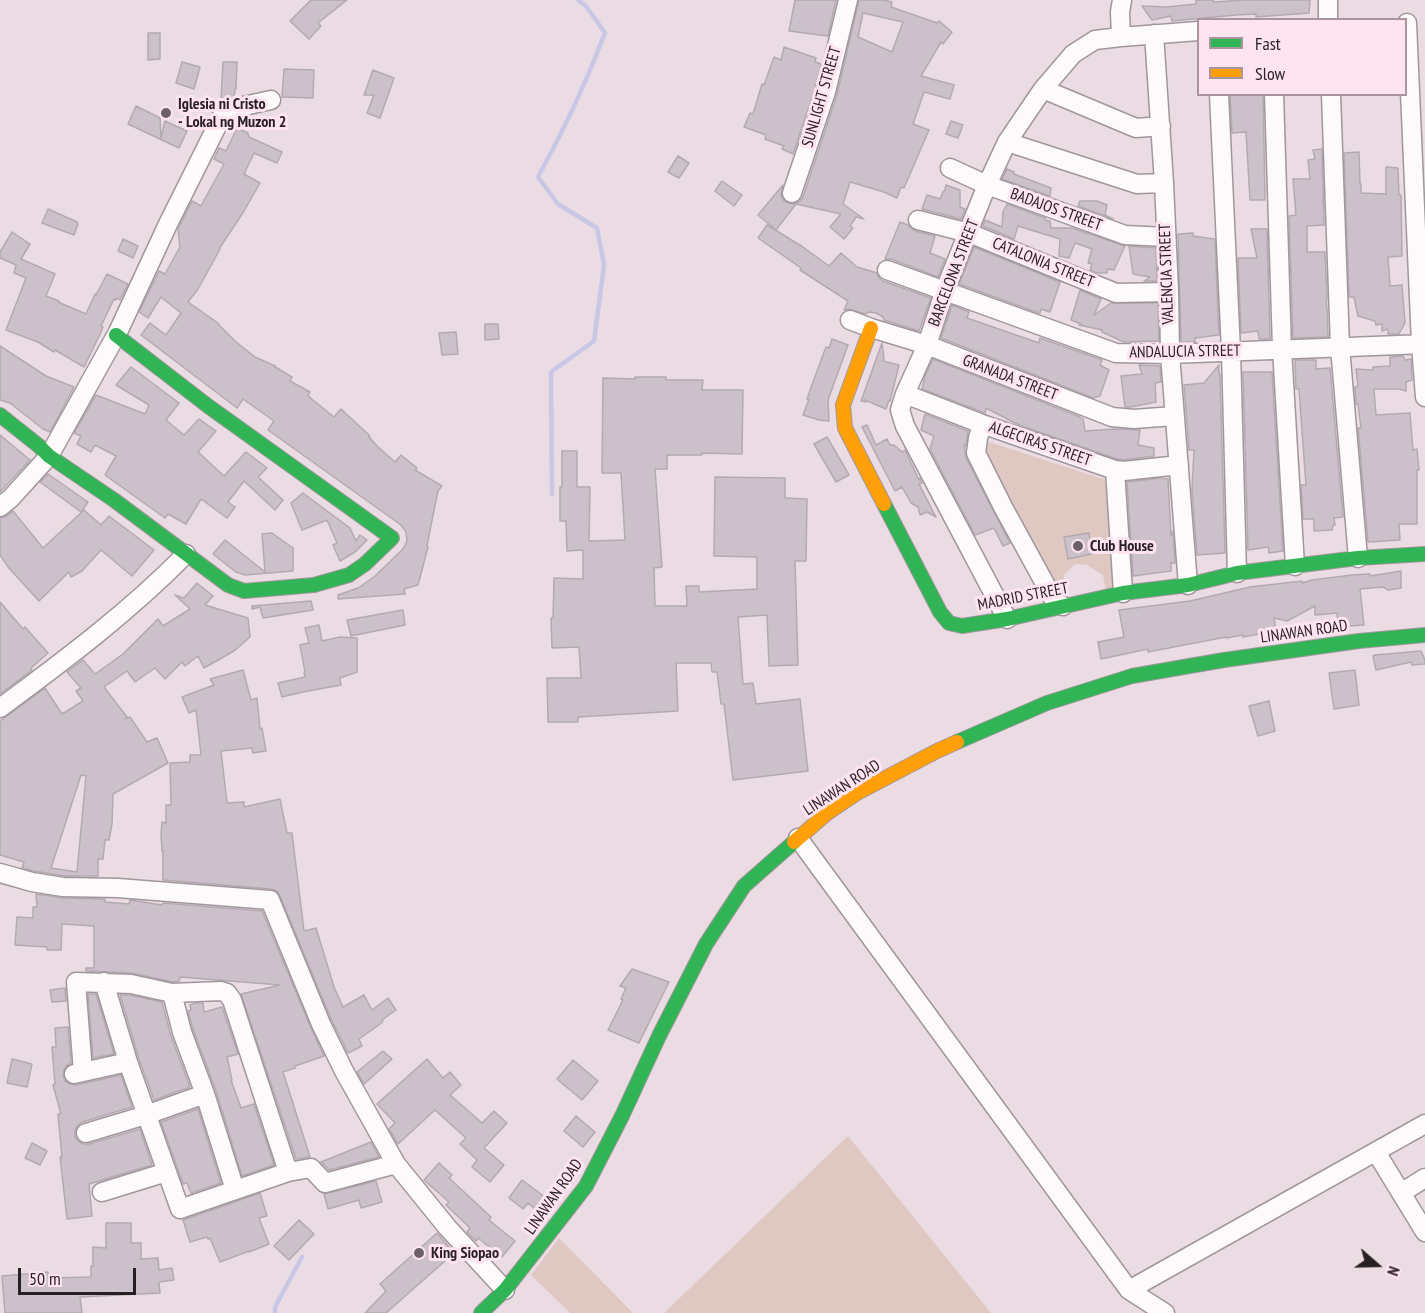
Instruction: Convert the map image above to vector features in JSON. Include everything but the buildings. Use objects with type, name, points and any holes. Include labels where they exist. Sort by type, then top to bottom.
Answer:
[{"type":"street","name":"SUNLIGHT STREET","points":[[792,193],[826,92],[848,0]]},
{"type":"street","points":[[1121,37],[1122,0]]},
{"type":"street","points":[[1328,0],[1328,18]]},
{"type":"street","points":[[1412,23],[1418,82],[1425,396]]},
{"type":"street","name":"BARCELONA STREET","points":[[1007,619],[905,426],[900,410],[905,394],[927,345],[945,290],[987,185],[1007,142],[1043,89],[1073,54],[1095,40],[1197,31]]},
{"type":"street","name":"VALENCIA STREET","points":[[1154,34],[1164,183],[1170,354],[1188,585]]},
{"type":"street","points":[[1043,89],[1136,128],[1161,126]]},
{"type":"street","points":[[1219,96],[1231,351],[1237,573]]},
{"type":"street","points":[[1274,96],[1281,349],[1295,566]]},
{"type":"street","points":[[1331,96],[1340,347],[1358,558]]},
{"type":"street","points":[[0,507],[49,456],[116,335],[219,119],[224,112],[230,109],[271,100]]},
{"type":"street","points":[[1007,142],[1137,184],[1164,183]]},
{"type":"street","name":"BADAJOS STREET","points":[[950,168],[987,185],[1125,236],[1166,237]]},
{"type":"street","name":"CATALONIA STREET","points":[[918,220],[969,232],[1116,293],[1169,291]]},
{"type":"street","name":"ANDALUCIA STREET","points":[[887,270],[1116,353],[1170,354],[1423,344]]},
{"type":"street","name":"GRANADA STREET","points":[[850,320],[927,345],[1112,417],[1134,419],[1174,416]]},
{"type":"street","name":"MADRID STREET","points":[[871,328],[843,405],[845,428],[940,612],[949,623],[962,626],[1007,619],[1123,593],[1188,585],[1237,573],[1358,558],[1425,554]]},
{"type":"street","points":[[0,416],[49,456],[114,500],[236,589],[244,591],[314,585],[349,574],[365,564],[392,538],[208,406],[116,335]]},
{"type":"street","name":"ALGECIRAS STREET","points":[[905,394],[982,424],[1114,470],[1179,465]]},
{"type":"street","points":[[982,424],[976,453],[1055,602],[1063,606]]},
{"type":"street","points":[[1114,470],[1123,593]]},
{"type":"street","points":[[0,708],[117,618],[159,582],[186,554]]},
{"type":"street","name":"LINAWAN ROAD","points":[[481,1313],[505,1290],[586,1186],[706,944],[744,886],[826,814],[857,793],[937,751],[1047,703],[1132,676],[1359,641],[1425,635]]},
{"type":"street","points":[[798,838],[1129,1290],[1165,1313]]},
{"type":"street","points":[[0,873],[32,882],[63,887],[118,888],[270,900],[321,1023],[344,1071],[396,1164],[447,1227],[505,1290]]},
{"type":"street","points":[[128,1062],[78,1073],[76,982],[131,984],[172,993],[221,990],[227,993],[232,1000],[288,1172]]},
{"type":"street","points":[[104,982],[128,1062],[180,1209],[288,1172],[311,1168],[325,1183],[396,1164]]},
{"type":"street","points":[[172,993],[182,1032],[205,1094],[235,1190]]},
{"type":"street","points":[[86,1133],[205,1094]]},
{"type":"street","points":[[1129,1290],[1425,1124]]},
{"type":"street","points":[[1376,1152],[1425,1233]]},
{"type":"street","points":[[102,1192],[167,1172]]},
{"type":"street","points":[[1401,1193],[1425,1178]]},
{"type":"shaded area","points":[[980,439],[1109,481],[1120,599],[1108,603],[1103,575],[1087,565],[1075,564],[1064,575],[1066,598],[1064,612],[984,463]]},
{"type":"shaded area","points":[[848,1136],[991,1313],[664,1313]]},
{"type":"shaded area","points":[[559,1238],[633,1313],[570,1313],[531,1275]]},
{"type":"waterway","points":[[552,494],[551,372],[594,341],[604,265],[597,228],[558,204],[538,177],[574,106],[605,33],[586,6],[578,0]]},
{"type":"waterway","points":[[275,1313],[275,1307],[302,1257]]},
{"type":"traffic: fast","points":[[0,415],[49,456],[114,500],[228,585],[244,591],[314,585],[349,575],[365,564],[392,538],[208,406],[116,335]]},
{"type":"traffic: fast","points":[[884,504],[940,612],[949,623],[962,626],[1007,619],[1123,593],[1188,585],[1237,573],[1358,558],[1425,554]]},
{"type":"traffic: fast","points":[[957,742],[1047,703],[1132,676],[1359,641],[1425,635]]},
{"type":"traffic: fast","points":[[481,1313],[505,1290],[586,1186],[706,944],[744,886],[794,842]]},
{"type":"traffic: slow","points":[[871,328],[843,405],[845,428],[884,504]]},
{"type":"traffic: slow","points":[[794,842],[826,814],[857,793],[957,742]]},
{"type":"place","name":"Iglesia ni Cristo - Lokal ng Muzon 2","points":[[166,113]]},
{"type":"place","name":"Club House","points":[[1078,546]]},
{"type":"place","name":"King Siopao","points":[[419,1253]]}]
